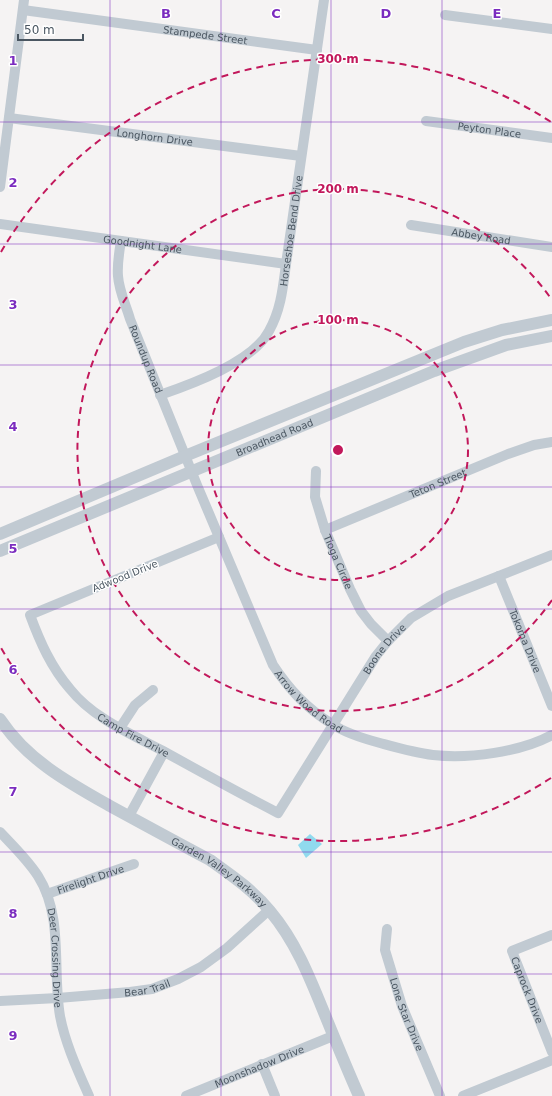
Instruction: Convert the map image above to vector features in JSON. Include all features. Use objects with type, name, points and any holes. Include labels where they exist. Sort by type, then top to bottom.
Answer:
[{"type":"street","points":[[0,187],[24,0]]},
{"type":"street","name":"Horseshoe Bend Drive","points":[[160,395],[231,366],[247,356],[269,333],[277,314],[283,293],[324,0]]},
{"type":"street","name":"Stampede Street","points":[[23,10],[317,50]]},
{"type":"street","points":[[445,15],[552,29]]},
{"type":"street","name":"Longhorn Drive","points":[[9,118],[302,156]]},
{"type":"street","name":"Peyton Place","points":[[426,121],[552,138]]},
{"type":"street","name":"Goodnight Lane","points":[[0,224],[286,264]]},
{"type":"street","name":"Abbey Road","points":[[411,226],[552,247]]},
{"type":"street","name":"Roundup Road","points":[[121,241],[118,259],[118,277],[121,292],[130,319],[192,472]]},
{"type":"street","name":"Broadhead Road","points":[[0,534],[464,342],[502,330],[552,320]]},
{"type":"street","name":"Broadhead Road","points":[[0,551],[426,374],[506,345],[552,336]]},
{"type":"street","name":"Teton Street","points":[[326,530],[508,454],[534,445],[552,442]]},
{"type":"street","name":"Tioga Circle","points":[[316,471],[315,497],[326,530],[350,589],[361,611],[371,624],[388,641]]},
{"type":"street","name":"Arrow Wood Road","points":[[192,472],[273,665],[298,698],[333,725],[366,739],[396,748],[435,755],[450,756],[497,752],[532,743],[552,735]]},
{"type":"street","name":"Adwood Drive","points":[[30,615],[219,537]]},
{"type":"street","name":"Boone Drive","points":[[278,813],[376,656],[388,641],[411,618],[448,596],[552,555]]},
{"type":"street","name":"Tokoma Drive","points":[[499,576],[552,706]]},
{"type":"street","name":"Camp Fire Drive","points":[[30,615],[42,645],[54,669],[70,690],[92,710],[120,728],[278,813]]},
{"type":"street","points":[[120,728],[135,705],[153,690]]},
{"type":"street","name":"Garden Valley Parkway","points":[[0,719],[26,751],[66,781],[210,860],[253,893],[269,910],[286,932],[299,954],[359,1096]]},
{"type":"street","points":[[129,816],[164,752]]},
{"type":"street","name":"Deer Crossing Drive","points":[[0,832],[29,863],[39,877],[47,894],[54,927],[60,1016],[64,1034],[89,1096]]},
{"type":"street","name":"Firelight Drive","points":[[47,894],[134,864]]},
{"type":"street","name":"Bear Trail","points":[[0,1001],[58,998],[152,989],[178,979],[201,967],[227,948],[269,910]]},
{"type":"street","name":"Lone Star Drive","points":[[387,929],[385,950],[402,1006],[440,1096]]},
{"type":"street","name":"Caprock Drive","points":[[552,935],[512,951],[552,1052]]},
{"type":"street","name":"Moonshadow Drive","points":[[186,1096],[333,1036]]},
{"type":"street","points":[[463,1096],[552,1060]]},
{"type":"street","points":[[262,1064],[275,1096]]},
{"type":"water","points":[[310,834],[322,844],[306,858],[298,845]]}]
